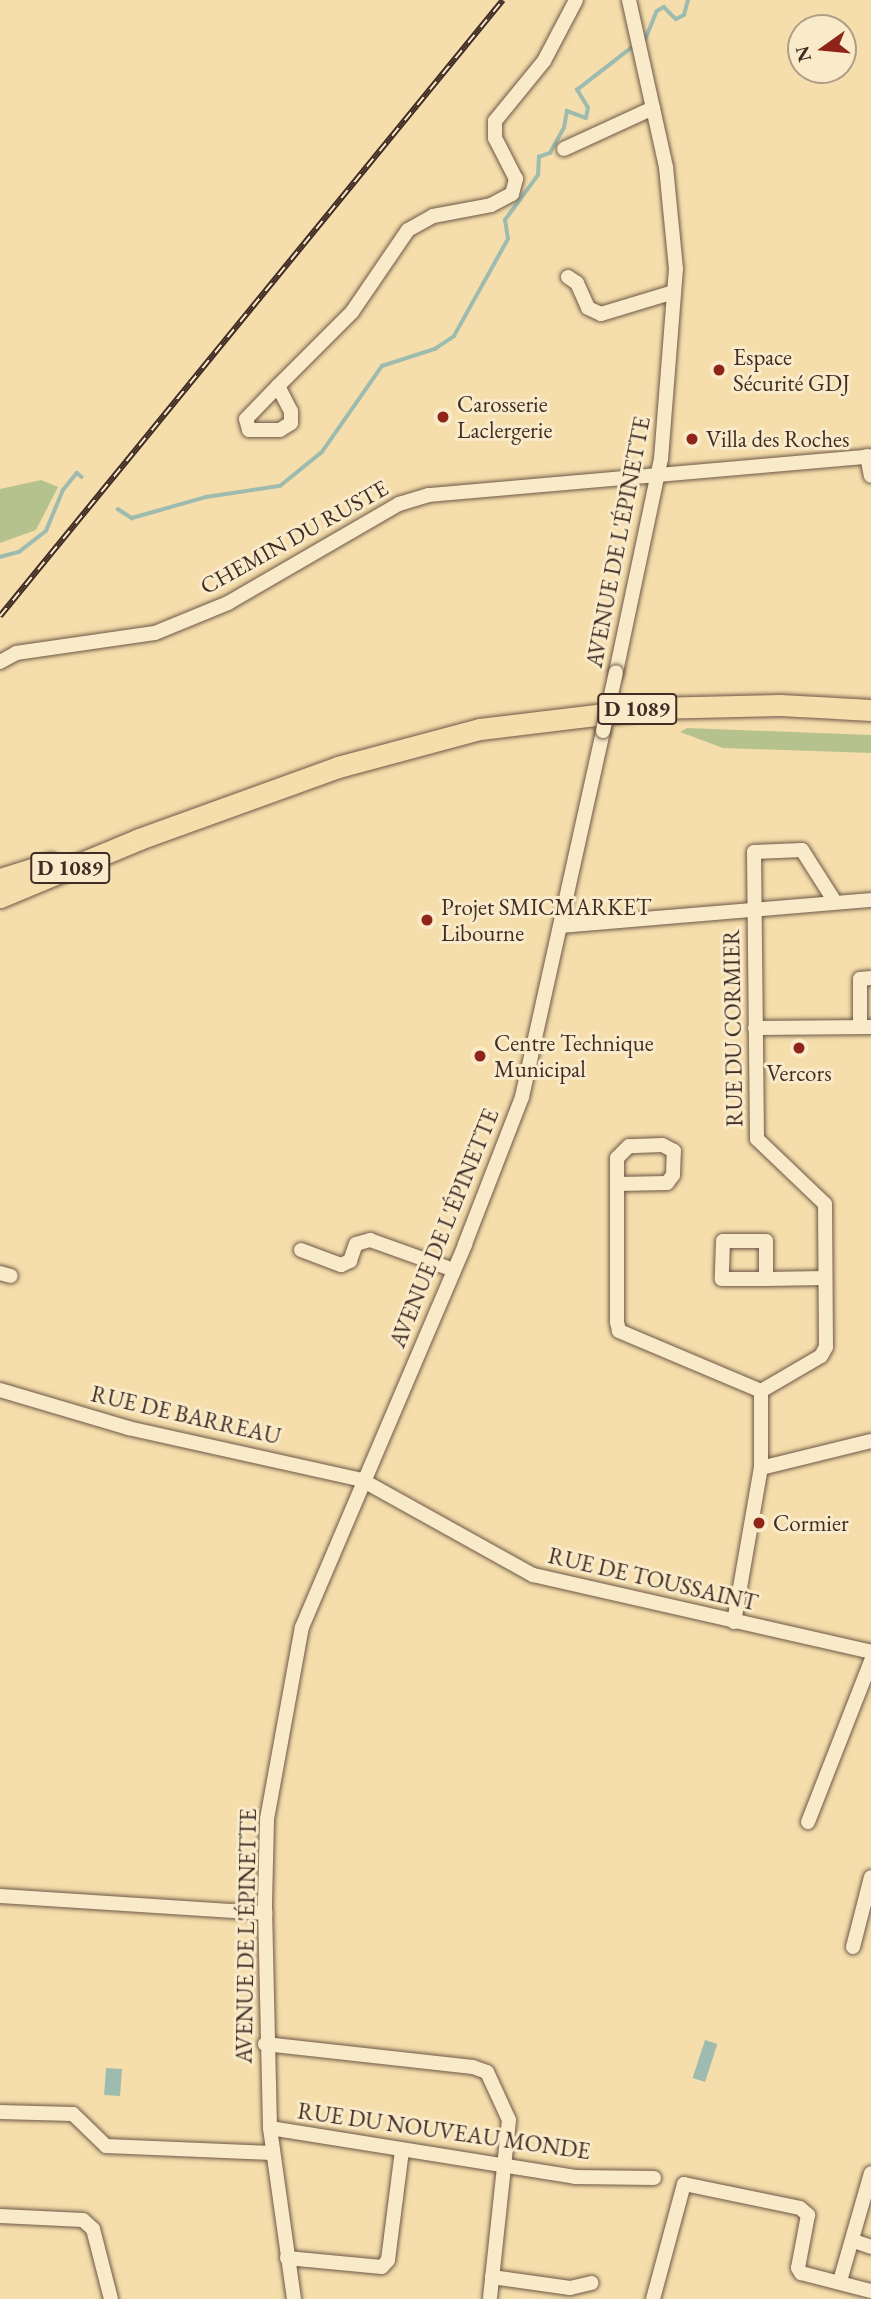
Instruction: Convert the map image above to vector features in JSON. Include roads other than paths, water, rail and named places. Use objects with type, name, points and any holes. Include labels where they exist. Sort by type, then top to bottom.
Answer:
[{"type":"highway","name":"D 1089","points":[[0,897],[139,839],[338,767],[480,729],[653,708],[780,705],[871,710]]},
{"type":"highway","name":"D 1089","points":[[0,879],[139,839]]},
{"type":"street","points":[[278,386],[352,312],[408,230],[433,216],[491,205],[512,194],[516,179],[495,138],[495,121],[544,61],[576,0]]},
{"type":"street","name":"AVENUE DE L'ÉPINETTE","points":[[294,2299],[270,2128],[265,2044],[265,1913],[267,1819],[302,1627],[362,1480],[454,1270],[522,1097],[659,473],[674,292],[668,178],[629,0]]},
{"type":"street","points":[[564,149],[653,108]]},
{"type":"street","points":[[568,277],[577,283],[588,308],[601,314],[674,292]]},
{"type":"street","points":[[869,456],[871,476]]},
{"type":"street","name":"CHEMIN DU RUSTE","points":[[0,662],[16,653],[155,633],[228,603],[410,500],[452,492],[869,456]]},
{"type":"street","name":"RUE DU CORMIER","points":[[761,1391],[821,1356],[826,1347],[825,1205],[757,1139],[754,852],[802,850],[835,902]]},
{"type":"street","points":[[561,926],[871,900]]},
{"type":"street","points":[[755,1028],[866,1027],[860,979],[871,978]]},
{"type":"street","points":[[617,1184],[620,1331],[761,1391],[761,1468],[734,1622]]},
{"type":"street","points":[[301,1250],[341,1265],[350,1261],[356,1244],[370,1240],[454,1270]]},
{"type":"street","points":[[766,1279],[825,1278]]},
{"type":"street","name":"RUE DE BARREAU","points":[[0,1390],[128,1428],[362,1480]]},
{"type":"street","points":[[761,1468],[871,1441]]},
{"type":"street","name":"RUE DE TOUSSAINT","points":[[362,1480],[533,1575],[871,1652]]},
{"type":"street","points":[[808,1822],[871,1661]]},
{"type":"street","points":[[853,1947],[871,1877]]},
{"type":"street","points":[[0,1896],[265,1913]]},
{"type":"street","points":[[265,2044],[474,2067],[487,2073],[509,2120],[490,2297]]},
{"type":"street","points":[[0,2112],[73,2114],[106,2146],[272,2153]]},
{"type":"street","name":"RUE DU NOUVEAU MONDE","points":[[270,2128],[575,2177],[654,2178]]},
{"type":"street","points":[[287,2258],[382,2267],[388,2260],[402,2150]]},
{"type":"street","points":[[840,2281],[854,2241],[871,2174]]},
{"type":"street","points":[[653,2299],[684,2184],[800,2208],[808,2215],[798,2268],[801,2273],[871,2291]]},
{"type":"street","points":[[0,2216],[83,2220],[93,2229],[111,2299]]},
{"type":"street","points":[[854,2241],[871,2247]]},
{"type":"street","points":[[492,2277],[570,2288],[591,2283]]},
{"type":"waterway","points":[[645,40],[657,11],[664,7],[676,19],[684,15],[688,0]]},
{"type":"waterway","points":[[118,509],[132,518],[206,497],[280,486],[322,452],[382,366],[435,349],[454,336],[508,239],[505,220],[538,175],[539,157],[550,153],[564,128],[567,111],[586,118],[588,108],[577,90],[631,48]]},
{"type":"waterway","points":[[0,557],[19,552],[46,531],[63,490],[77,473],[82,477]]},
{"type":"railway","points":[[0,616],[503,0]]},
{"type":"place","name":"Espace Sécurité GDJ","points":[[719,370]]},
{"type":"place","name":"Carosserie Laclergerie","points":[[443,417]]},
{"type":"place","name":"Villa des Roches","points":[[692,439]]},
{"type":"place","name":"Projet SMICMARKET Libourne","points":[[427,920]]},
{"type":"place","name":"Vercors","points":[[799,1048]]},
{"type":"place","name":"Centre Technique Municipal","points":[[480,1056]]},
{"type":"place","name":"Cormier","points":[[759,1523]]}]
